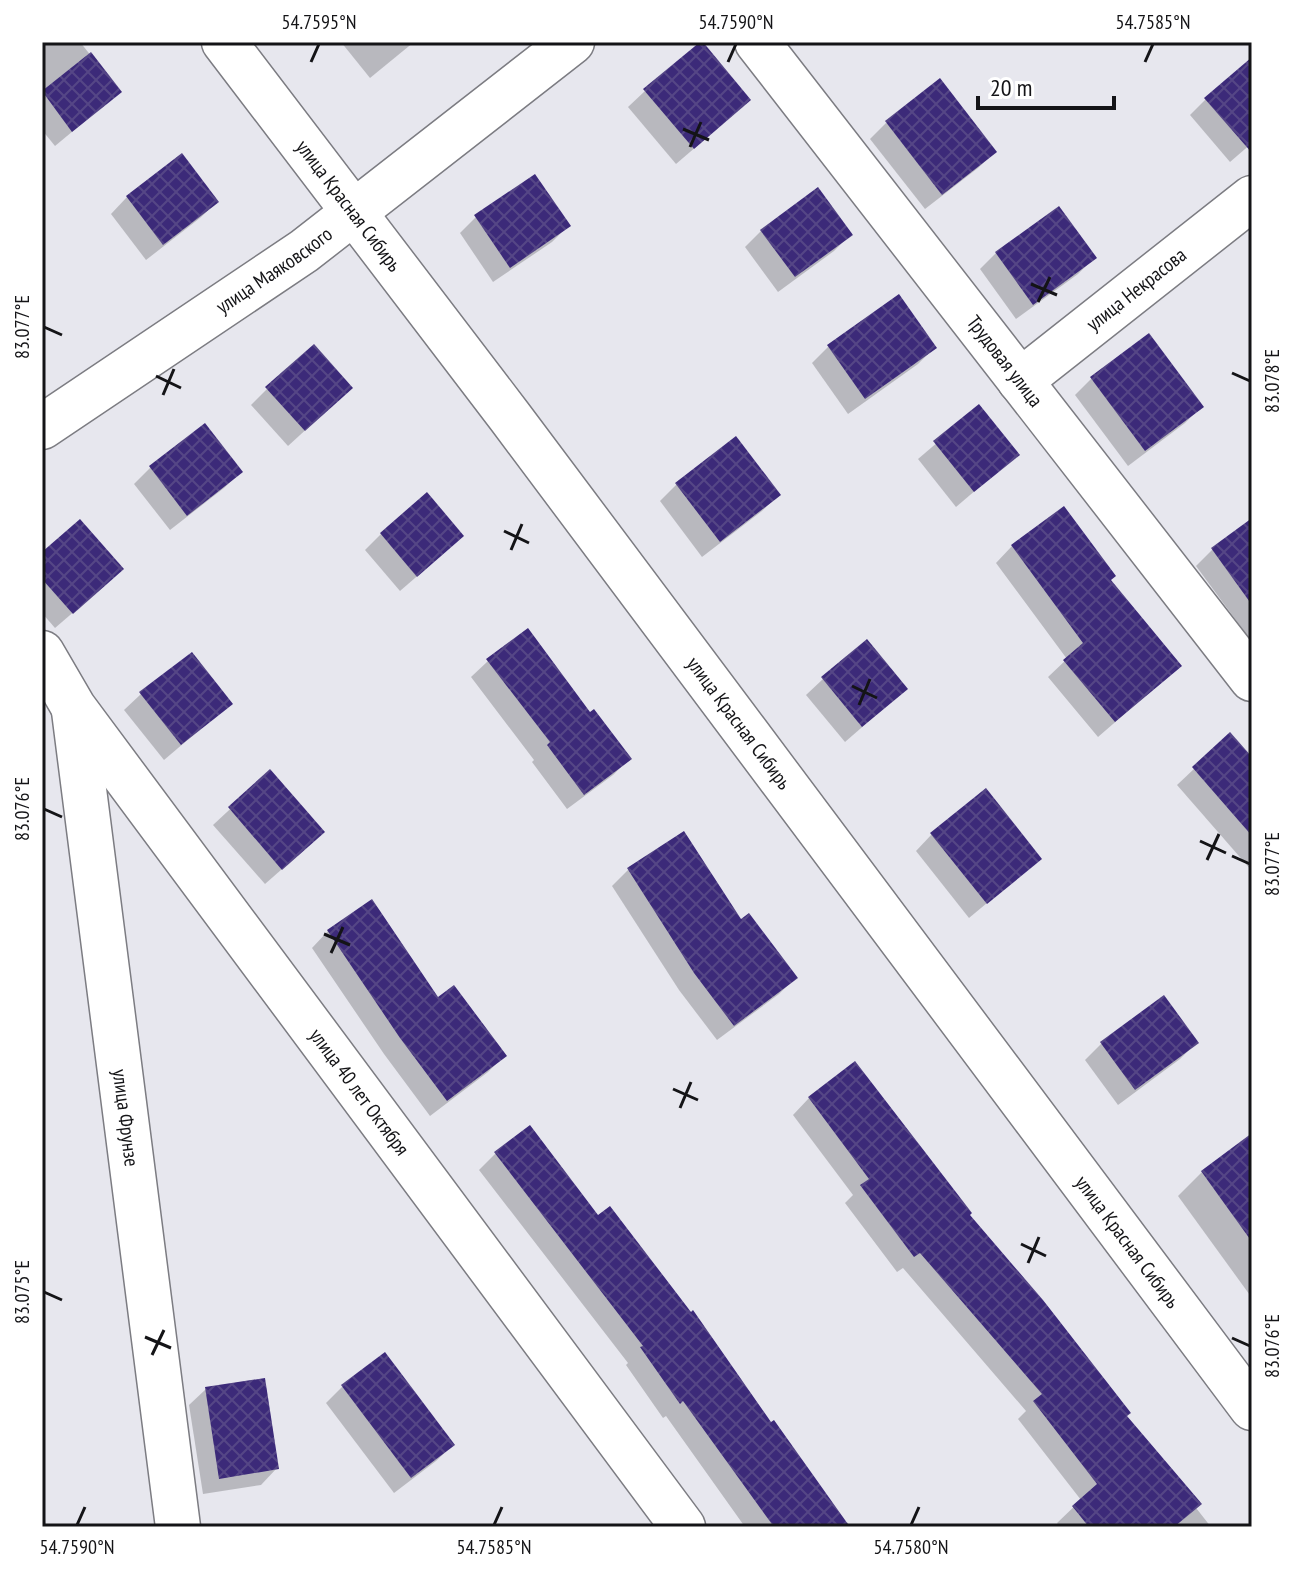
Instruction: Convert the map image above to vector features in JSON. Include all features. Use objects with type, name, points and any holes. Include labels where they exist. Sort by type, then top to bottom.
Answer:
[{"type":"street","name":"улица Красная Сибирь","points":[[224,42],[510,417],[1252,1408]]},
{"type":"street","name":"улица Маяковского","points":[[42,427],[304,251],[572,42]]},
{"type":"street","name":"Трудовая улица","points":[[757,42],[1252,679]]},
{"type":"street","name":"улица Некрасова","points":[[1020,381],[1252,198]]},
{"type":"street","name":"улица 40 лет Октября","points":[[42,653],[74,708],[683,1527]]},
{"type":"street","name":"улица Фрунзе","points":[[74,708],[178,1527]]},
{"type":"building","points":[[700,42],[751,100],[694,149],[643,89]]},
{"type":"building","points":[[91,52],[122,92],[72,132],[42,91]]},
{"type":"building","points":[[1252,57],[1252,153],[1204,98]]},
{"type":"building","points":[[940,78],[997,152],[942,195],[885,121]]},
{"type":"building","points":[[182,153],[219,202],[163,245],[126,196]]},
{"type":"building","points":[[535,174],[571,226],[510,268],[474,215]]},
{"type":"building","points":[[818,187],[853,235],[795,277],[760,230]]},
{"type":"building","points":[[1059,206],[1097,258],[1033,305],[995,252]]},
{"type":"building","points":[[899,294],[937,348],[865,399],[827,345]]},
{"type":"building","points":[[1149,333],[1204,407],[1145,451],[1090,377]]},
{"type":"building","points":[[314,344],[353,388],[305,431],[265,387]]},
{"type":"building","points":[[979,404],[1020,455],[974,492],[933,441]]},
{"type":"building","points":[[205,423],[243,472],[187,516],[149,466]]},
{"type":"building","points":[[736,436],[781,495],[720,542],[675,483]]},
{"type":"building","points":[[427,492],[464,536],[417,577],[380,533]]},
{"type":"building","points":[[1064,506],[1116,576],[1111,580],[1182,666],[1115,722],[1063,660],[1083,643],[1011,545]]},
{"type":"building","points":[[1252,518],[1252,605],[1211,548]]},
{"type":"building","points":[[80,519],[124,569],[73,614],[42,579],[42,552]]},
{"type":"building","points":[[528,628],[590,712],[594,709],[632,759],[584,795],[547,745],[550,742],[486,659]]},
{"type":"building","points":[[867,639],[908,689],[862,727],[821,677]]},
{"type":"building","points":[[192,652],[233,704],[181,745],[139,692]]},
{"type":"building","points":[[1230,732],[1252,757],[1252,836],[1192,767]]},
{"type":"building","points":[[270,769],[325,832],[282,870],[228,807]]},
{"type":"building","points":[[986,788],[1042,859],[987,904],[930,833]]},
{"type":"building","points":[[684,831],[741,919],[749,913],[798,978],[734,1026],[694,973],[627,868]]},
{"type":"building","points":[[372,899],[438,997],[454,985],[507,1056],[447,1101],[327,930]]},
{"type":"building","points":[[1164,995],[1199,1043],[1135,1090],[1100,1042]]},
{"type":"building","points":[[855,1061],[972,1213],[970,1215],[1043,1300],[1131,1413],[1127,1416],[1202,1504],[1174,1527],[1089,1527],[1072,1506],[1097,1484],[1033,1401],[1042,1394],[920,1253],[914,1257],[860,1185],[869,1179],[808,1097]]},
{"type":"building","points":[[530,1125],[598,1215],[610,1206],[691,1312],[693,1310],[771,1422],[774,1420],[850,1527],[774,1527],[683,1401],[680,1404],[640,1347],[643,1346],[494,1152]]},
{"type":"building","points":[[1252,1133],[1252,1242],[1201,1171]]},
{"type":"building","points":[[385,1352],[455,1445],[411,1478],[341,1385]]},
{"type":"building","points":[[265,1378],[279,1469],[219,1479],[205,1387]]}]
